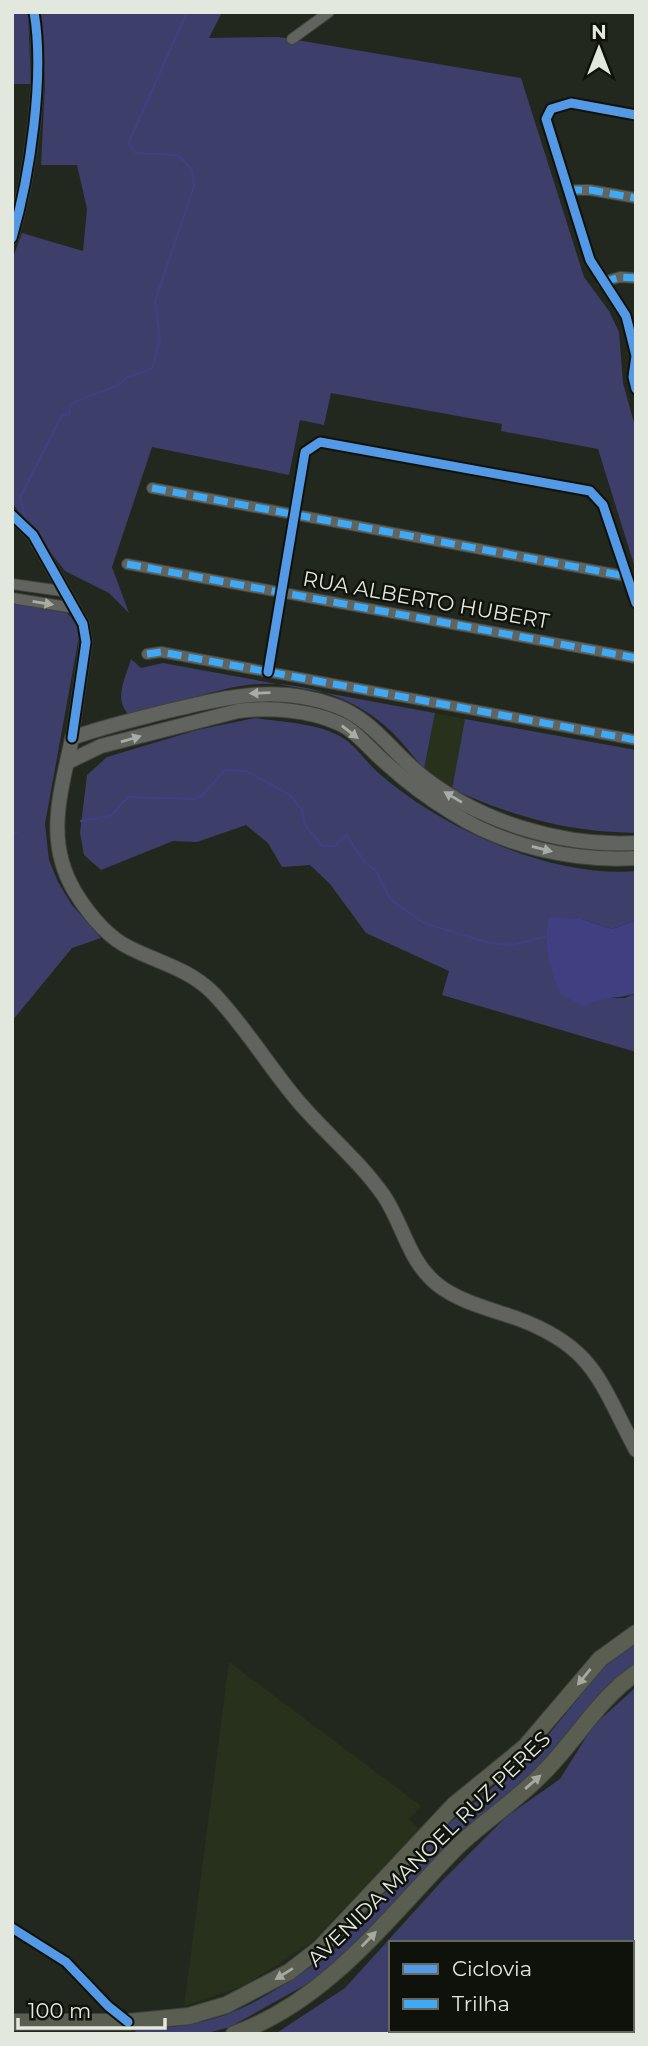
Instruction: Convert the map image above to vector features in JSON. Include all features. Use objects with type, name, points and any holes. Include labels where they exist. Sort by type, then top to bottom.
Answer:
[{"type":"main road","points":[[636,843],[580,841],[499,820],[457,800],[421,776],[360,719],[337,706],[302,696],[270,692],[228,696],[72,738],[59,806],[57,850],[75,892],[114,938],[196,977],[215,995],[263,1060],[385,1197],[410,1251],[423,1271],[439,1286],[464,1299],[548,1331],[566,1341],[584,1357],[636,1450]]},
{"type":"main road","points":[[68,762],[102,747],[260,708],[323,718],[348,728],[385,763],[432,800],[492,833],[569,855],[636,858]]},
{"type":"main road","name":"AVENIDA MANOEL RUZ PERES","points":[[12,2022],[129,2028],[190,2016],[226,2005],[289,1972],[320,1948],[432,1827],[525,1747],[600,1659],[636,1633]]},
{"type":"main road","name":"AVENIDA MANOEL RUZ PERES","points":[[234,2034],[275,2014],[337,1972],[458,1847],[541,1775],[600,1706],[636,1673]]},
{"type":"street","points":[[12,238],[30,158],[37,58],[34,12]]},
{"type":"street","points":[[292,39],[329,12]]},
{"type":"street","points":[[636,115],[571,103],[551,110],[546,119],[590,260],[626,316],[636,356],[633,377],[636,389]]},
{"type":"street","points":[[568,190],[590,190],[636,198]]},
{"type":"street","points":[[603,282],[620,277],[636,278]]},
{"type":"street","points":[[268,672],[305,452],[315,444],[328,442],[590,491],[603,505],[636,603]]},
{"type":"street","points":[[152,488],[625,576]]},
{"type":"street","points":[[12,515],[33,535],[62,591],[83,624],[86,642],[72,738]]},
{"type":"street","name":"RUA ALBERTO HUBERT","points":[[127,564],[636,658]]},
{"type":"street","points":[[12,584],[62,591]]},
{"type":"street","points":[[12,598],[74,608]]},
{"type":"street","points":[[147,654],[161,652],[636,740]]},
{"type":"street","points":[[99,729],[102,747]]},
{"type":"street","points":[[12,1928],[66,1962],[129,2028]]},
{"type":"shaded area","points":[[12,12],[28,12],[31,84],[12,84]]},
{"type":"shaded area","points":[[41,12],[222,12],[209,38],[279,37],[521,78],[584,277],[609,311],[619,332],[623,383],[636,430],[636,571],[598,449],[501,431],[502,424],[331,393],[324,425],[300,420],[289,475],[152,447],[112,567],[129,613],[109,593],[65,571],[12,503],[12,260],[22,233],[83,251],[87,209],[77,165],[41,165],[45,84]]},
{"type":"shaded area","points":[[12,603],[67,613],[77,624],[79,636],[45,824],[49,860],[58,882],[72,905],[101,938],[72,948],[12,1021]]},
{"type":"shaded area","points":[[131,659],[141,668],[163,663],[278,684],[233,687],[137,714],[127,713],[121,694]]},
{"type":"shaded area","points":[[278,684],[301,687],[324,693]]},
{"type":"shaded area","points":[[324,693],[435,713],[424,769],[395,735],[370,714],[338,697]]},
{"type":"shaded area","points":[[435,713],[465,719],[452,789],[424,769]]},
{"type":"shaded area","points":[[255,718],[308,725],[338,735],[406,795],[435,814],[500,846],[569,867],[636,871],[636,920],[612,929],[582,919],[596,998],[625,998],[636,993],[636,1052],[442,995],[449,971],[366,933],[330,884],[310,865],[282,867],[268,843],[246,825],[197,842],[173,841],[101,870],[84,855],[80,833],[87,775],[107,757],[197,730]]},
{"type":"shaded area","points":[[465,719],[636,750],[636,833],[587,830],[541,821],[497,808],[452,789]]},
{"type":"shaded area","points":[[549,917],[582,919],[612,929],[636,920],[636,993],[603,999],[585,1007],[561,995],[548,957]]},
{"type":"shaded area","points":[[636,1643],[636,1664],[598,1695],[537,1769],[458,1835],[447,1825],[531,1756],[603,1668]]},
{"type":"shaded area","points":[[229,1662],[421,1806],[409,1819],[419,1829],[313,1941],[246,1985],[184,2006]]},
{"type":"shaded area","points":[[636,1687],[636,2034],[275,2034],[345,1988],[441,1882],[506,1817],[560,1779],[593,1726]]},
{"type":"shaded area","points":[[432,1839],[444,1848],[351,1951],[323,1975],[230,2027],[204,2034],[136,2034],[135,2030],[188,2025],[222,2016],[256,2001],[288,1982],[333,1951]]},
{"type":"waterway","points":[[26,518],[20,498],[62,415],[70,414],[70,405],[116,386],[127,377],[152,369],[160,338],[155,301],[194,186],[191,168],[177,155],[136,153],[128,144],[187,12]]},
{"type":"waterway","points":[[81,821],[111,816],[128,797],[192,799],[202,796],[225,770],[246,771],[290,795],[302,810],[305,825],[322,846],[335,846],[346,835],[364,861],[375,870],[391,900],[424,923],[489,943],[513,945],[545,937]]},
{"type":"waterway","points":[[12,833],[18,832]]},
{"type":"marked path","points":[[568,190],[590,190],[636,198]]},
{"type":"marked path","points":[[603,282],[620,277],[636,278]]},
{"type":"marked path","points":[[152,488],[625,576]]},
{"type":"marked path","points":[[127,564],[636,658]]},
{"type":"marked path","points":[[147,654],[161,652],[636,740]]},
{"type":"cycle path","points":[[12,238],[25,185],[37,95],[34,12]]},
{"type":"cycle path","points":[[636,115],[571,103],[551,109],[546,119],[590,260],[626,316],[636,356],[633,377],[636,389]]},
{"type":"cycle path","points":[[268,672],[305,452],[320,442],[590,491],[603,505],[636,603]]},
{"type":"cycle path","points":[[12,515],[33,535],[83,624],[86,642],[72,738]]},
{"type":"cycle path","points":[[12,1928],[66,1962],[108,2006],[128,2022]]}]
